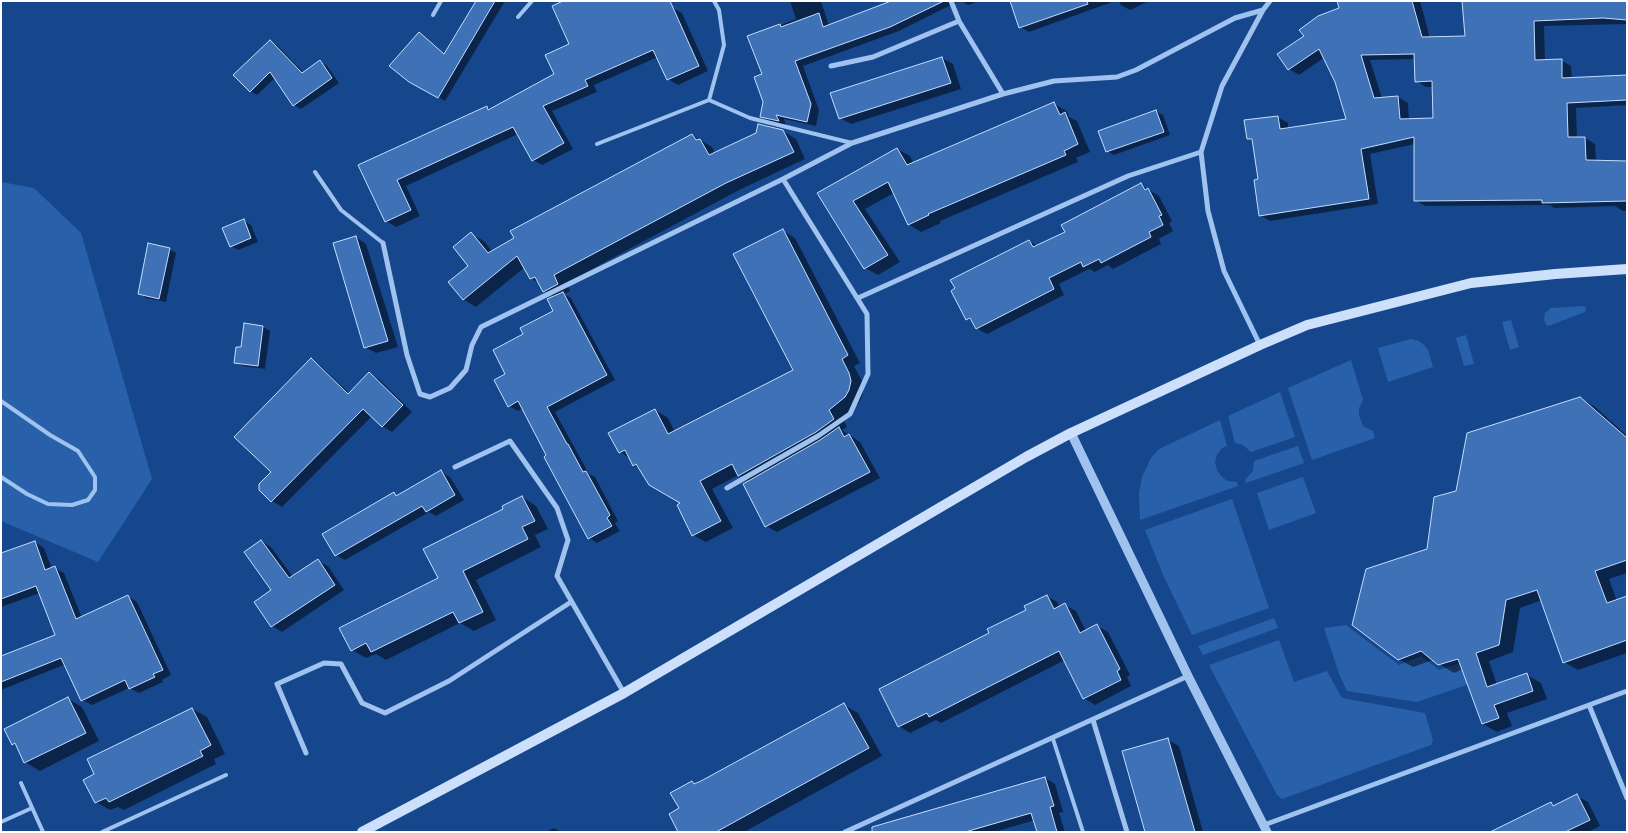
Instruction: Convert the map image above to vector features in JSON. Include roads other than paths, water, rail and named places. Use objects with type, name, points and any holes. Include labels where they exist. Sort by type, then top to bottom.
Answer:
[{"type":"main road","points":[[362,832],[624,693],[1017,462],[1071,433],[1260,345],[1307,325],[1471,283],[1627,269]]},
{"type":"street","points":[[951,1],[959,21],[1003,94]]},
{"type":"street","points":[[1260,345],[1224,271],[1208,211],[1201,152],[1222,86],[1263,10],[1270,1]]},
{"type":"street","points":[[383,243],[407,355],[420,394],[430,397],[450,388],[466,370],[472,345],[481,327],[783,179],[852,143],[1003,94],[1054,81],[1117,77],[1136,70],[1235,18],[1263,10]]},
{"type":"street","points":[[831,66],[873,57],[959,21]]},
{"type":"street","points":[[858,298],[1128,176],[1201,152]]},
{"type":"street","points":[[727,488],[818,436],[850,414],[868,374],[867,314],[783,179]]},
{"type":"street","points":[[1071,433],[1188,676],[1265,828],[1627,691]]},
{"type":"street","points":[[455,467],[510,441],[557,508],[568,540],[557,576],[624,693]]},
{"type":"street","points":[[306,753],[277,684],[324,663],[341,664],[362,703],[385,713],[449,682],[572,602]]},
{"type":"street","points":[[845,832],[1188,676]]},
{"type":"street","points":[[1590,705],[1627,798]]},
{"type":"street","points":[[1093,720],[1126,832]]},
{"type":"lane","points":[[433,15],[441,1]]},
{"type":"lane","points":[[518,17],[532,1]]},
{"type":"lane","points":[[710,100],[724,45],[719,10],[714,1]]},
{"type":"lane","points":[[598,144],[710,100],[750,118],[852,143]]},
{"type":"lane","points":[[315,172],[341,210],[383,243]]},
{"type":"lane","points":[[1,401],[78,451],[95,477],[95,490],[88,500],[72,506],[48,504],[27,494],[1,477]]},
{"type":"lane","points":[[1053,739],[1082,832]]},
{"type":"lane","points":[[102,832],[226,776]]},
{"type":"lane","points":[[21,783],[43,832]]},
{"type":"lane","points":[[1,822],[32,808]]}]
